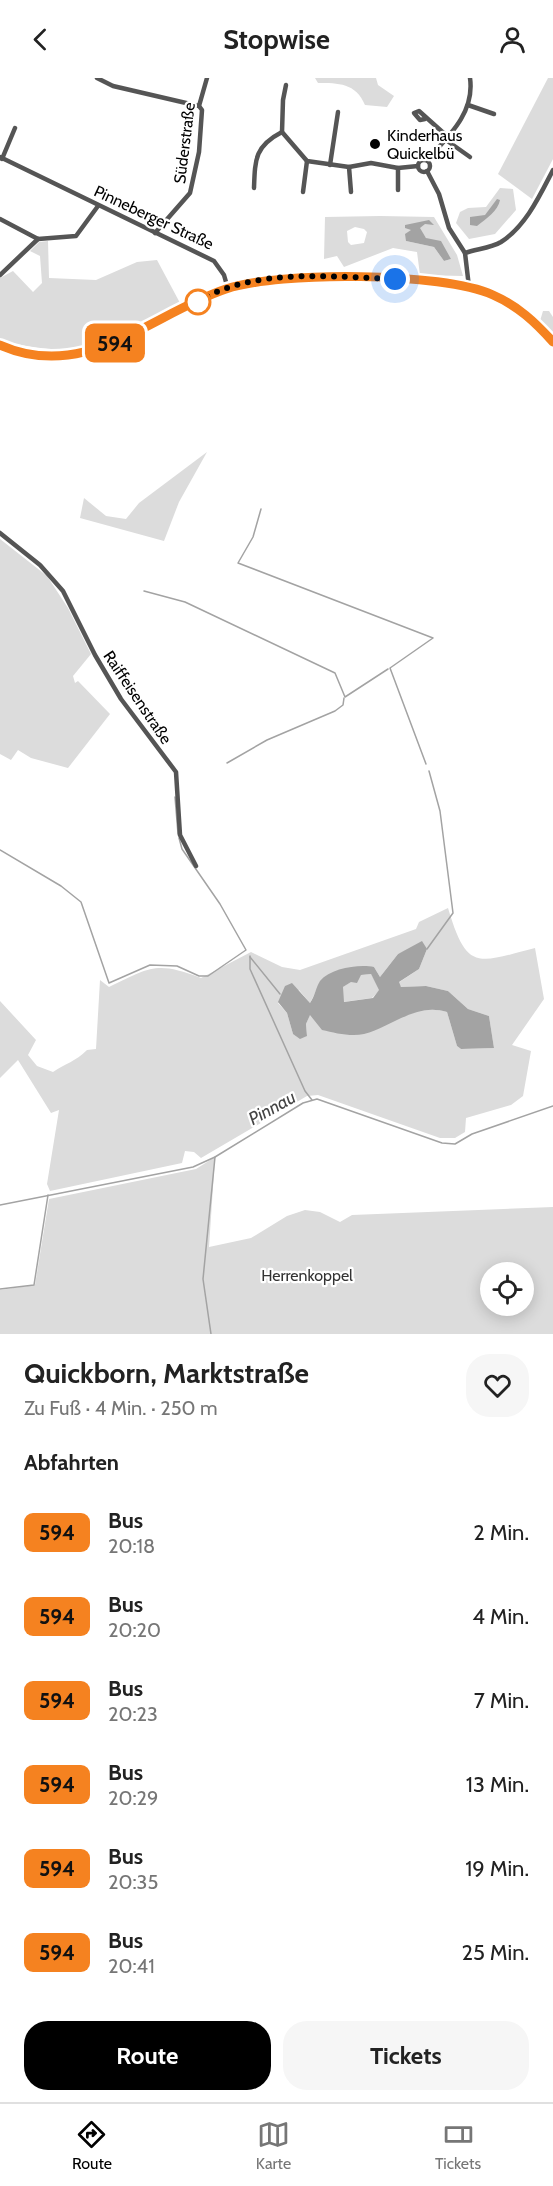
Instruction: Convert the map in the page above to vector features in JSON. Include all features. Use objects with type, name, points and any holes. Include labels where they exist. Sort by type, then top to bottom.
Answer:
[{"type":"main road","points":[[0,345],[21,352],[47,355],[90,351],[124,340],[228,289],[295,278],[413,280],[469,287],[492,294],[521,310],[553,342]]},
{"type":"street","points":[[96,78],[113,86],[200,106]]},
{"type":"street","name":"Süderstraße","points":[[155,233],[190,193],[199,152],[202,110],[200,106],[207,78]]},
{"type":"street","points":[[418,166],[421,160],[427,160],[460,122],[468,105],[470,78]]},
{"type":"street","points":[[286,85],[282,132],[307,160],[349,167],[371,163],[398,168],[418,166]]},
{"type":"street","points":[[468,105],[494,114]]},
{"type":"street","points":[[330,165],[338,112]]},
{"type":"street","points":[[425,119],[470,157]]},
{"type":"street","name":"Pinneberger Straße","points":[[15,128],[1,158],[214,261],[224,275],[228,289]]},
{"type":"street","points":[[254,188],[258,154],[266,141],[282,132]]},
{"type":"street","points":[[303,192],[307,160]]},
{"type":"street","points":[[427,160],[430,168],[427,171]]},
{"type":"street","points":[[418,166],[420,170],[427,171]]},
{"type":"street","points":[[349,167],[351,192]]},
{"type":"street","points":[[398,168],[398,190]]},
{"type":"street","points":[[465,253],[501,242],[515,229],[536,204],[553,170]]},
{"type":"street","points":[[427,171],[439,194],[449,228],[465,253],[469,287]]},
{"type":"street","points":[[0,219],[38,239],[76,236],[98,206]]},
{"type":"street","points":[[0,275],[38,239]]},
{"type":"street","name":"Raiffeisenstraße","points":[[0,533],[40,565],[63,591],[95,656],[121,699],[176,772],[180,835],[196,866]]},
{"type":"green space","points":[[315,78],[376,78],[378,85],[394,96],[387,107],[365,105],[357,92],[351,88],[339,84],[318,83]]},
{"type":"green space","points":[[548,78],[553,78],[553,159],[532,199],[498,174]]},
{"type":"green space","points":[[500,188],[513,189],[516,210],[495,234],[469,239],[456,223],[460,212],[468,208],[486,207]]},
{"type":"green space","points":[[325,217],[434,217],[457,255],[463,276],[420,275],[417,252],[393,248],[344,267],[337,256],[324,259]],"holes":[[[429,220],[419,228],[426,238],[451,259],[444,261],[434,247],[406,241],[406,234]],[[355,227],[367,232],[364,243],[351,245],[348,242],[347,231]]]},
{"type":"green space","points":[[48,241],[49,278],[96,280],[137,262],[157,260],[180,303],[113,338],[75,349],[29,346],[0,340],[0,278],[13,271],[33,292],[42,283],[40,256],[30,251],[39,242]]},
{"type":"green space","points":[[543,311],[549,311],[553,317],[553,339],[540,321]]},
{"type":"green space","points":[[207,452],[179,502],[164,541],[80,518],[84,498],[106,516],[126,519],[139,503]]},
{"type":"green space","points":[[0,539],[47,576],[68,608],[91,654],[73,676],[75,683],[78,681],[110,714],[68,768],[31,758],[18,750],[11,760],[0,754]]},
{"type":"green space","points":[[448,908],[461,943],[469,953],[477,958],[500,957],[535,948],[544,999],[512,1045],[531,1051],[523,1096],[511,1105],[466,1118],[465,1132],[455,1138],[440,1138],[318,1095],[307,1096],[201,1158],[194,1152],[185,1151],[182,1163],[50,1191],[47,1184],[59,1110],[51,1113],[18,1060],[0,1078],[0,1001],[36,1040],[28,1055],[37,1066],[53,1072],[87,1050],[96,1049],[100,980],[109,987],[145,971],[163,968],[174,969],[201,978],[251,952],[282,967],[300,970],[416,929],[419,922]],"holes":[[[409,949],[427,949],[419,969],[398,983],[401,987],[426,986],[448,991],[468,1009],[489,1016],[494,1048],[461,1049],[457,1046],[447,1012],[436,1010],[415,1012],[362,1034],[310,1014],[306,1024],[307,1036],[293,1034],[287,1013],[278,1003],[299,990],[310,1003],[321,981],[374,967],[380,977],[398,954]]]},
{"type":"green space","points":[[371,974],[380,990],[372,998],[343,1002],[343,987],[361,975]]},
{"type":"green space","name":"Herrenkoppel","points":[[215,1157],[209,1247],[251,1238],[287,1216],[305,1210],[320,1212],[340,1222],[352,1215],[553,1207],[553,1334],[0,1334],[0,1290],[35,1285],[49,1199],[196,1169]]},
{"type":"shaded area","points":[[497,199],[500,200],[499,204],[491,214],[477,226],[470,225],[470,217],[485,215]]},
{"type":"shaded area","points":[[429,220],[434,225],[425,224],[420,228],[426,238],[441,241],[451,259],[444,261],[434,247],[406,241],[405,234],[411,230],[405,228],[405,225]]},
{"type":"shaded area","points":[[422,941],[427,949],[419,969],[399,982],[401,987],[426,986],[448,991],[468,1009],[489,1016],[494,1048],[461,1049],[457,1046],[447,1012],[436,1010],[414,1013],[374,1031],[354,1035],[322,1030],[310,1015],[306,1024],[307,1036],[300,1039],[293,1034],[287,1013],[278,1002],[285,986],[292,983],[310,1003],[320,981],[331,973],[346,968],[368,966],[374,967],[380,977],[398,954]],"holes":[[[371,974],[379,990],[373,998],[344,1002],[343,987],[351,982],[357,983],[361,975]]]},
{"type":"waterway","points":[[261,509],[253,537],[238,563],[433,638],[390,668],[426,764]]},
{"type":"waterway","points":[[144,591],[185,602],[335,673],[345,697],[388,669]]},
{"type":"waterway","points":[[227,763],[267,740],[335,711],[343,705],[344,698]]},
{"type":"waterway","points":[[427,949],[453,913],[440,811],[429,771]]},
{"type":"waterway","points":[[175,797],[178,834]]},
{"type":"waterway","points":[[0,850],[61,886],[81,902],[109,983],[150,965],[177,966],[199,976],[208,976],[246,950],[220,904],[182,849],[179,838]]},
{"type":"waterway","points":[[250,956],[250,969],[305,1091],[312,1100]]},
{"type":"waterway","points":[[250,957],[280,994]]},
{"type":"waterway","name":"Pinnau","points":[[0,1205],[193,1167],[215,1157],[303,1103],[317,1099],[442,1143],[455,1144],[472,1134],[553,1106]]},
{"type":"waterway","points":[[211,1334],[203,1279],[215,1157]]},
{"type":"waterway","points":[[0,1289],[34,1285],[48,1195]]},
{"type":"bus line","name":"594","points":[[0,345],[21,352],[47,355],[69,355],[90,351],[124,340],[209,296],[228,289],[273,279],[295,278],[413,280],[469,287],[492,294],[521,310],[553,342]]},
{"type":"place","name":"Kinderhaus Quickelbü","points":[[375,144]]},
{"type":"route","points":[[198,302],[228,289],[273,279],[395,279]]}]
